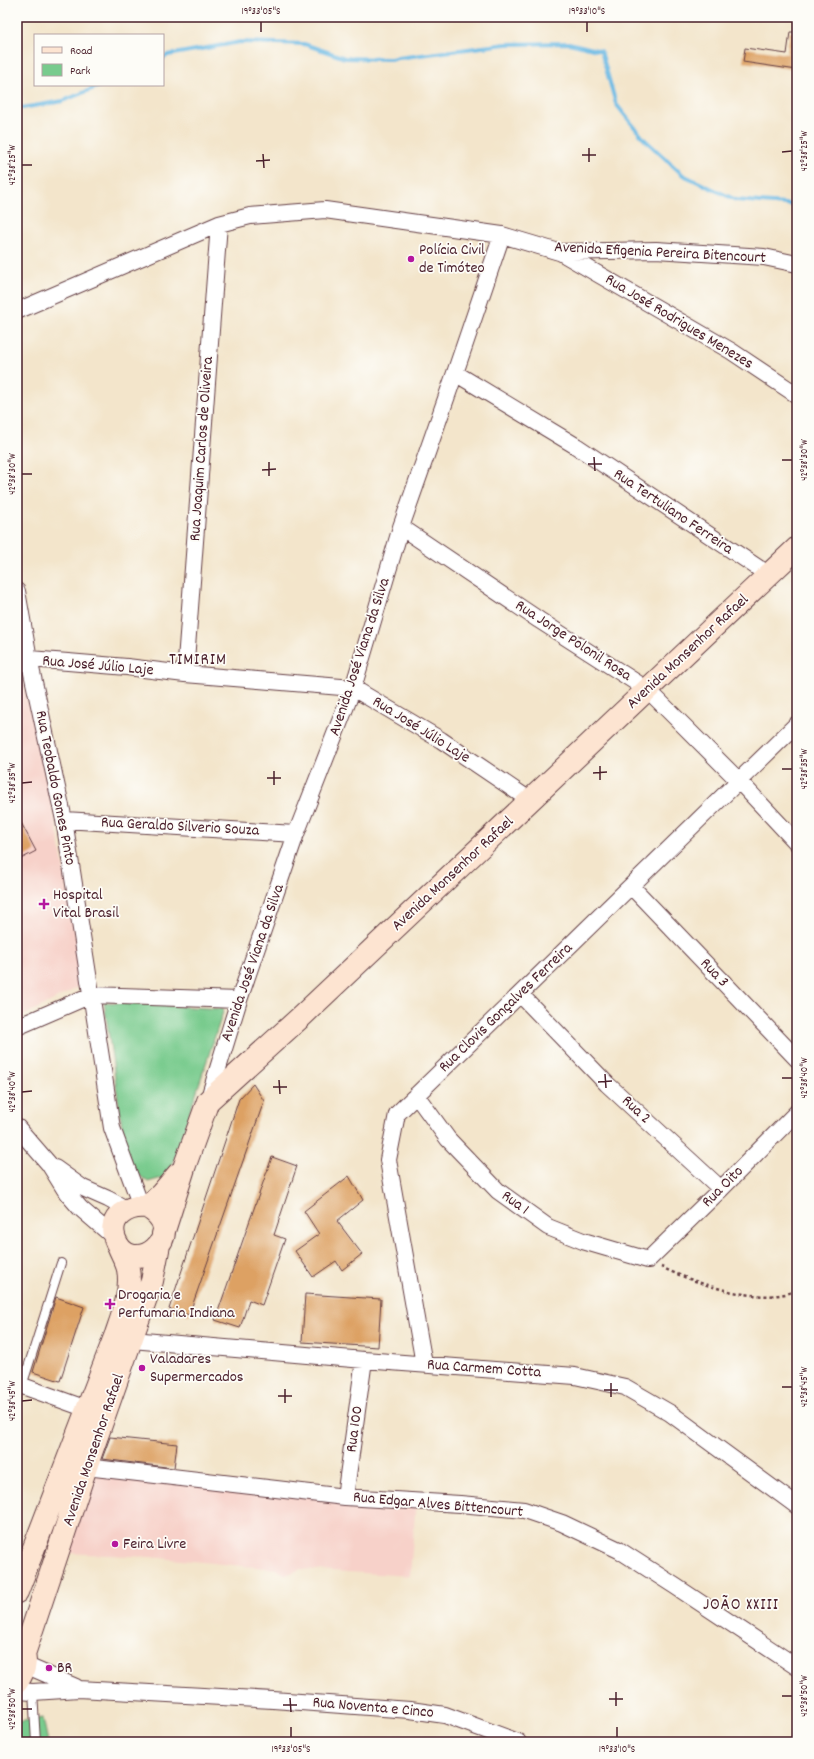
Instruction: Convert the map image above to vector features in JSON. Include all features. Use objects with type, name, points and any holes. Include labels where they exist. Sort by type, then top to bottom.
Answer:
[{"type":"main road","name":"Avenida Monsenhor Rafael","points":[[23,1667],[86,1467],[152,1281],[161,1240],[185,1165],[208,1101],[303,1015],[531,801],[797,548]]},
{"type":"main road","points":[[138,1208],[154,1211],[160,1217],[163,1225],[161,1240],[146,1255],[138,1256],[131,1255],[124,1251],[116,1242],[114,1230],[115,1221],[120,1214],[138,1208],[171,1183],[185,1165]]},
{"type":"main road","name":"Avenida Monsenhor Rafael","points":[[17,1592],[88,1409],[116,1334],[126,1302],[129,1284],[128,1268],[116,1242]]},
{"type":"street","name":"Avenida Efigenia Pereira Bitencourt","points":[[17,312],[219,224],[250,216],[325,210],[502,235],[559,252],[656,250],[764,257],[797,264]]},
{"type":"street","name":"Rua Joaquim Carlos de Oliveira","points":[[185,674],[219,224]]},
{"type":"street","name":"Avenida José Viana da Silva","points":[[208,1101],[239,1000],[296,834],[353,688],[401,527],[502,235]]},
{"type":"street","name":"Rua José Rodrigues Menezes","points":[[559,252],[731,351],[797,395]]},
{"type":"street","name":"Rua Tertuliano Ferreira","points":[[455,373],[576,446],[769,575]]},
{"type":"street","name":"Rua Jorge Polonil Rosa","points":[[401,527],[539,620],[648,690],[739,781],[797,843]]},
{"type":"street","name":"Rua Teobaldo Gomes Pinto","points":[[17,591],[23,662],[64,820],[112,1128],[138,1208]]},
{"type":"street","name":"Rua José Júlio Laje","points":[[23,662],[127,667],[185,674],[353,688],[441,740],[531,801]]},
{"type":"street","name":"Rua Clovis Gonçalves Ferreira","points":[[424,1364],[388,1160],[397,1114],[797,724]]},
{"type":"street","name":"Rua Geraldo Silverio Souza","points":[[64,820],[296,834]]},
{"type":"street","name":"Rua 3","points":[[631,886],[797,1060]]},
{"type":"street","name":"Rua 2","points":[[520,994],[607,1084],[721,1189]]},
{"type":"street","points":[[17,1027],[92,995],[239,1000]]},
{"type":"street","name":"Rua 1","points":[[416,1095],[448,1138],[498,1191],[548,1227],[583,1241],[648,1260]]},
{"type":"street","name":"Rua Oito","points":[[648,1260],[797,1112]]},
{"type":"street","points":[[17,1127],[49,1164],[67,1193],[80,1208],[116,1242]]},
{"type":"street","points":[[49,1164],[83,1188],[138,1208]]},
{"type":"street","name":"Rua Carmem Cotta","points":[[132,1340],[575,1376],[625,1387],[670,1413],[797,1506]]},
{"type":"street","name":"Rua 100","points":[[345,1497],[364,1360]]},
{"type":"street","points":[[19,1385],[88,1409]]},
{"type":"street","name":"Rua Edgar Alves Bittencourt","points":[[86,1467],[345,1497],[460,1504],[524,1510],[562,1523],[619,1550],[797,1667]]},
{"type":"street","points":[[23,1667],[79,1689]]},
{"type":"street","points":[[23,1667],[79,1689]]},
{"type":"street","points":[[17,1692],[23,1667]]},
{"type":"street","name":"Rua Noventa e Cinco","points":[[79,1689],[281,1700],[410,1710],[445,1715],[518,1742]]},
{"type":"lane","points":[[19,1385],[60,1262]]},
{"type":"lane","points":[[23,1667],[36,1742]]},
{"type":"path","points":[[648,1260],[671,1272],[729,1292],[773,1297],[797,1290]]},
{"type":"shaded area","name":"Hospital Vital Brasil","points":[[23,680],[56,824],[84,984],[17,1019],[17,682]]},
{"type":"shaded area","name":"Feira Livre","points":[[86,1467],[416,1501],[410,1576],[301,1569],[286,1575],[276,1569],[150,1557],[66,1553]]},
{"type":"green space","points":[[104,1002],[224,1009],[172,1166],[162,1178],[148,1182],[135,1172],[125,1147]]},
{"type":"green space","points":[[43,1718],[48,1742],[17,1742],[17,1722]]},
{"type":"building","points":[[790,32],[797,32],[797,70],[743,62],[745,48],[787,54]]},
{"type":"building","points":[[17,815],[36,851],[17,861]]},
{"type":"building","points":[[253,1084],[264,1101],[189,1315],[169,1309],[239,1099]]},
{"type":"building","points":[[272,1157],[297,1166],[274,1235],[285,1239],[262,1305],[249,1300],[240,1328],[215,1320]]},
{"type":"building","points":[[349,1176],[363,1200],[337,1221],[362,1254],[342,1270],[336,1261],[313,1277],[295,1251],[319,1234],[304,1211]]},
{"type":"building","points":[[305,1294],[381,1299],[378,1347],[302,1342]]},
{"type":"building","points":[[56,1297],[84,1307],[60,1381],[33,1372]]},
{"type":"building","points":[[110,1437],[177,1444],[174,1468],[102,1459]]},
{"type":"waterway","points":[[164,57],[168,55],[240,42],[304,44],[345,58],[390,59],[506,44],[569,43],[601,51],[616,104],[644,139],[683,175],[736,200],[797,205]]},
{"type":"waterway","points":[[17,106],[22,108],[63,101],[100,86]]},
{"type":"place","name":"Polícia Civil de Timóteo","points":[[411,259]]},
{"type":"place","name":"Hospital Vital Brasil","points":[[44,904]]},
{"type":"place","name":"Drogaria e Perfumaria Indiana","points":[[110,1304]]},
{"type":"place","name":"Valadares Supermercados","points":[[142,1368]]},
{"type":"place","name":"Feira Livre","points":[[115,1544]]},
{"type":"place","name":"BR","points":[[49,1668]]},
{"type":"district","name":"TIMIRIM","points":[[198,661]]},
{"type":"district","name":"JOÃO XXIII","points":[[741,1606]]}]
